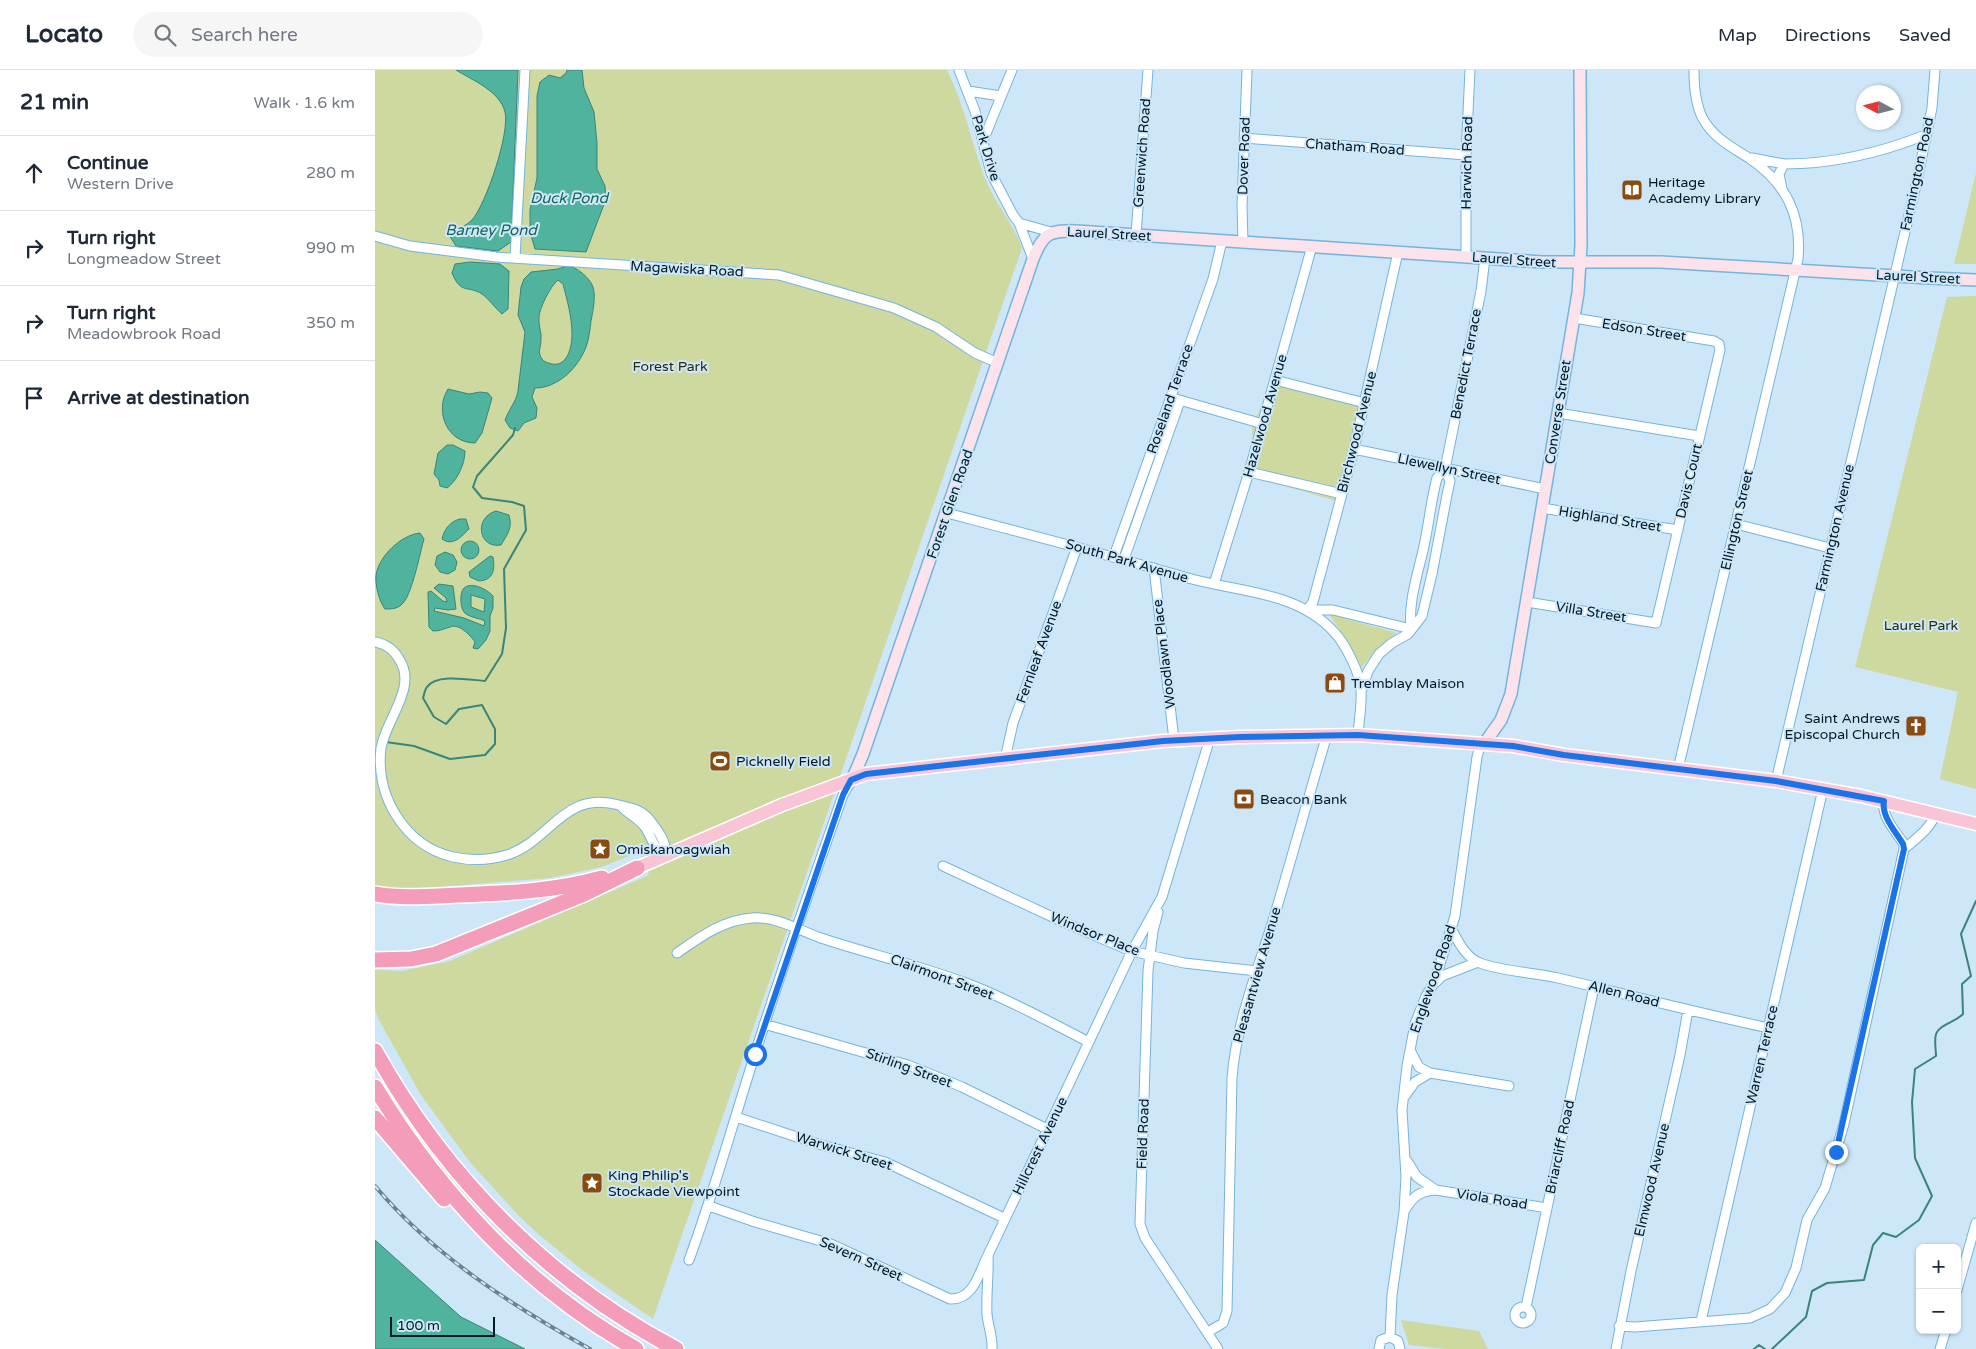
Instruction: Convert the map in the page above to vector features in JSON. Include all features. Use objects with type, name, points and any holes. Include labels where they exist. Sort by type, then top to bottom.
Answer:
[{"type":"highway","points":[[375,894],[399,897],[539,891],[567,887],[637,868]]},
{"type":"highway","points":[[375,960],[411,960],[441,952],[585,894],[637,868]]},
{"type":"highway","points":[[375,1051],[406,1102],[437,1146],[471,1188],[509,1227],[549,1264],[593,1299],[636,1327],[676,1349]]},
{"type":"highway","points":[[375,1087],[433,1170],[493,1240]]},
{"type":"highway","points":[[375,1118],[446,1201],[469,1222],[493,1240],[555,1295],[599,1327],[636,1349]]},
{"type":"main road","points":[[637,868],[781,805],[866,774],[1173,740],[1210,738],[1358,735],[1484,744],[1776,781],[1884,801],[1976,824]]},
{"type":"street","points":[[515,258],[525,70]]},
{"type":"street","name":"Park Drive","points":[[959,70],[968,92],[991,173],[1019,223],[1033,259]]},
{"type":"street","points":[[983,141],[1013,70]]},
{"type":"street","name":"Greenwich Road","points":[[1136,235],[1148,70]]},
{"type":"street","name":"Dover Road","points":[[1243,242],[1247,70]]},
{"type":"street","name":"Harwich Road","points":[[1466,257],[1466,155],[1470,70]]},
{"type":"street","name":"Converse Street","points":[[1484,744],[1499,725],[1510,699],[1574,318],[1580,263],[1580,70]]},
{"type":"street","name":"Ellington Street","points":[[1678,769],[1799,255],[1799,227],[1793,209],[1782,190],[1761,168],[1719,138],[1702,118],[1697,101],[1694,70]]},
{"type":"street","name":"Farmington Road","points":[[1894,276],[1916,185],[1934,96],[1935,70]]},
{"type":"street","points":[[968,92],[1001,96]]},
{"type":"street","points":[[1739,153],[1760,160],[1784,164],[1812,163],[1855,157],[1886,149],[1925,135]]},
{"type":"street","name":"Chatham Road","points":[[1244,138],[1466,155]]},
{"type":"street","points":[[1782,190],[1779,174],[1784,164]]},
{"type":"street","points":[[1019,223],[1051,232]]},
{"type":"street","name":"Laurel Street","points":[[1051,232],[1063,230],[1580,263],[1661,262],[1976,280]]},
{"type":"street","name":"Forest Glen Road","points":[[851,780],[859,768],[1033,259],[1039,244],[1051,232]]},
{"type":"street","name":"Magawiska Road","points":[[375,236],[410,246],[496,257],[779,275],[894,308],[936,327],[975,353],[998,363]]},
{"type":"street","name":"Roseland Terrace","points":[[1114,556],[1175,399],[1213,279],[1222,241]]},
{"type":"street","name":"Hazelwood Avenue","points":[[1214,584],[1263,424],[1312,246]]},
{"type":"street","name":"Birchwood Avenue","points":[[1307,610],[1313,602],[1354,449],[1398,252]]},
{"type":"street","name":"Benedict Terrace","points":[[1411,629],[1411,599],[1424,546],[1437,478],[1445,469],[1481,291],[1485,258]]},
{"type":"street","name":"Farmington Avenue","points":[[1776,781],[1894,276]]},
{"type":"street","name":"Edson Street","points":[[1574,318],[1714,341]]},
{"type":"street","name":"Davis Court","points":[[1655,623],[1720,350],[1719,344],[1714,341]]},
{"type":"street","points":[[1275,380],[1365,403]]},
{"type":"street","points":[[1124,559],[1175,399],[1263,424]]},
{"type":"street","points":[[1558,413],[1699,436]]},
{"type":"street","name":"Llewellyn Street","points":[[1354,449],[1545,489]]},
{"type":"street","name":"Benedict Terrace","points":[[1361,688],[1368,671],[1379,654],[1391,643],[1409,634],[1423,612],[1450,481],[1445,469]]},
{"type":"street","points":[[1249,472],[1342,494]]},
{"type":"street","name":"Highland Street","points":[[1542,508],[1678,530]]},
{"type":"street","name":"South Park Avenue","points":[[947,513],[1077,546],[1214,584],[1273,596],[1307,610],[1327,625],[1340,639],[1350,655],[1361,688],[1358,735]]},
{"type":"street","points":[[1736,524],[1830,548]]},
{"type":"street","name":"Fernleaf Avenue","points":[[1005,759],[1013,723],[1077,546]]},
{"type":"street","name":"Woodlawn Place","points":[[1154,568],[1173,740]]},
{"type":"street","name":"Villa Street","points":[[1527,602],[1655,623]]},
{"type":"street","name":"South Park Avenue","points":[[1307,610],[1333,610],[1411,629]]},
{"type":"street","points":[[375,642],[383,644],[393,651],[400,659],[405,672],[403,691],[386,730],[379,754],[384,793],[401,824],[412,836],[434,850],[456,857],[481,859],[505,856],[523,847],[563,814],[576,808],[599,802],[630,807],[648,819],[664,842],[665,856]]},
{"type":"street","name":"Pleasantview Avenue","points":[[1208,1332],[1223,1323],[1227,1311],[1233,1061],[1243,1016],[1327,735]]},
{"type":"street","name":"Field Road","points":[[1210,738],[1153,932],[1148,971],[1141,1229],[1153,1251],[1218,1349]]},
{"type":"street","name":"Englewood Road","points":[[1389,1336],[1392,1295],[1404,1212],[1406,1177],[1402,1120],[1409,1049],[1422,1006],[1434,984],[1457,904],[1479,750],[1484,744]]},
{"type":"street","points":[[689,1260],[709,1206],[793,927],[843,795],[851,780]]},
{"type":"street","name":"Warren Terrace","points":[[1701,1321],[1823,789]]},
{"type":"street","points":[[1619,1326],[1745,1319],[1761,1315],[1781,1299],[1792,1280],[1805,1227],[1825,1188],[1840,1139],[1904,849],[1888,819],[1883,805],[1884,801]]},
{"type":"street","points":[[1904,849],[1926,830],[1936,813]]},
{"type":"street","name":"Windsor Place","points":[[943,866],[1061,921],[1132,951],[1185,963],[1257,971]]},
{"type":"street","name":"Field Road","points":[[1132,951],[1162,897]]},
{"type":"street","name":"Clairmont Street","points":[[677,953],[710,930],[737,920],[763,918],[774,920],[966,983],[1030,1012],[1089,1042]]},
{"type":"street","points":[[1451,928],[1466,953],[1478,962]]},
{"type":"street","name":"Hillcrest Avenue","points":[[991,1349],[993,1341],[987,1309],[988,1255],[1132,951]]},
{"type":"street","points":[[1434,984],[1441,976],[1478,962]]},
{"type":"street","name":"Allen Road","points":[[1478,962],[1769,1028]]},
{"type":"street","name":"Briarcliff Road","points":[[1526,1307],[1594,987]]},
{"type":"street","name":"Elmwood Avenue","points":[[1616,1349],[1619,1326],[1680,1055],[1687,1010]]},
{"type":"street","name":"Stirling Street","points":[[765,1024],[908,1065],[962,1087],[1047,1129]]},
{"type":"street","points":[[1409,1049],[1419,1067],[1430,1073],[1509,1086]]},
{"type":"street","points":[[1403,1098],[1415,1082],[1430,1073]]},
{"type":"street","name":"Warwick Street","points":[[736,1116],[817,1144],[885,1162],[1004,1218]]},
{"type":"street","name":"Viola Road","points":[[1404,1154],[1417,1177],[1436,1190],[1547,1208]]},
{"type":"street","points":[[1404,1212],[1418,1194],[1436,1190]]},
{"type":"street","name":"Severn Street","points":[[709,1206],[839,1247],[950,1299],[958,1299],[968,1294],[988,1255]]},
{"type":"street","points":[[1957,1289],[1976,1223]]},
{"type":"street","points":[[1940,1349],[1945,1334]]},
{"type":"street","points":[[1379,1349],[1381,1340],[1389,1336],[1397,1341],[1400,1349]]},
{"type":"green space","name":"Forest Park","points":[[375,70],[947,70],[958,96],[984,176],[1022,248],[653,1319],[582,1270],[537,1233],[469,1161],[421,1095],[375,1010],[375,970],[402,971],[450,961],[649,875],[640,852],[601,867],[550,878],[400,890],[375,887]]},
{"type":"green space","points":[[1976,173],[1976,264],[1954,264]]},
{"type":"green space","name":"Laurel Park","points":[[1976,296],[1976,789],[1940,779],[1958,692],[1855,667],[1947,297]]},
{"type":"green space","points":[[1273,382],[1358,402],[1351,464],[1336,501],[1254,477],[1252,426]]},
{"type":"green space","points":[[1329,614],[1397,633],[1377,649],[1360,669],[1347,640]]},
{"type":"green space","points":[[1401,1320],[1479,1331],[1488,1349],[1446,1349],[1409,1345]]},
{"type":"water","name":"Barney Pond","points":[[456,70],[518,70],[511,242],[498,251],[456,246],[449,235],[470,222],[478,212],[496,168],[506,122],[502,105],[492,92]]},
{"type":"water","name":"Duck Pond","points":[[567,70],[582,70],[584,88],[594,112],[597,169],[605,186],[606,199],[586,252],[535,249],[530,232],[530,210],[537,178],[537,96],[540,82],[549,75],[560,78]]},
{"type":"water","points":[[470,262],[500,264],[509,271],[508,309],[502,314],[482,294],[462,287],[455,280],[452,273],[455,264]]},
{"type":"water","points":[[567,266],[578,270],[586,276],[593,287],[594,304],[588,341],[578,362],[566,375],[552,385],[535,388],[532,397],[537,408],[536,418],[524,423],[518,431],[510,428],[505,420],[518,391],[525,332],[518,315],[521,287],[524,279],[531,272]],"holes":[[[558,280],[563,284],[571,321],[571,344],[565,359],[557,364],[552,364],[544,361],[540,354],[539,317],[543,303],[552,287]]]},
{"type":"water","points":[[448,389],[469,394],[488,393],[492,398],[482,433],[475,443],[465,442],[457,438],[450,432],[446,424],[442,407]]},
{"type":"water","points":[[447,445],[453,445],[465,451],[460,472],[447,488],[440,486],[439,480],[434,474],[438,453]]},
{"type":"water","points":[[496,511],[509,515],[510,520],[509,531],[501,545],[494,545],[488,542],[482,532],[484,520]]},
{"type":"water","points":[[460,519],[466,519],[469,529],[454,541],[450,542],[442,539],[448,526]]},
{"type":"water","points":[[420,533],[424,539],[413,582],[406,598],[397,608],[385,609],[381,602],[376,579],[381,561],[399,542]]},
{"type":"water","points":[[470,541],[476,544],[479,550],[476,556],[470,559],[464,556],[461,550],[464,544]]},
{"type":"water","points":[[445,552],[453,555],[457,562],[455,570],[448,574],[440,572],[435,565],[437,556]]},
{"type":"water","points":[[490,556],[493,557],[494,566],[491,576],[488,579],[479,581],[470,577],[469,572]]},
{"type":"water","points":[[439,584],[453,586],[456,609],[435,608],[434,611],[464,618],[484,626],[485,621],[464,612],[461,605],[462,590],[471,585],[484,589],[493,596],[490,631],[486,640],[478,649],[473,648],[475,642],[461,628],[453,626],[433,631],[429,627],[428,592],[431,591],[447,602],[446,598],[434,588]],"holes":[[[471,595],[485,599],[484,612],[471,607]]]},
{"type":"water","points":[[375,1240],[461,1317],[525,1349],[375,1349]]},
{"type":"waterway","points":[[386,742],[414,746],[450,759],[485,755],[495,744],[495,729],[482,705],[459,709],[446,724],[434,717],[423,698],[427,687],[438,680],[454,678],[485,681],[502,654],[506,628],[504,569],[526,530],[524,506],[512,502],[482,498],[473,487],[477,476],[513,435],[515,428]]},
{"type":"waterway","points":[[1772,1349],[1806,1317],[1812,1291],[1827,1283],[1864,1280],[1873,1245],[1883,1233],[1896,1237],[1919,1220],[1932,1196],[1915,1158],[1912,1102],[1915,1069],[1936,1056],[1935,1039],[1938,1031],[1944,1025],[1963,1014],[1962,984],[1971,976],[1961,934],[1976,901]]},
{"type":"waterway","points":[[1754,1349],[1759,1345],[1765,1349]]},
{"type":"railway","points":[[375,1186],[422,1235],[448,1257],[503,1297],[590,1349]]},
{"type":"place","name":"Heritage Academy Library","points":[[1632,190]]},
{"type":"place","name":"Tremblay Maison","points":[[1335,683]]},
{"type":"place","name":"Saint Andrews Episcopal Church","points":[[1916,726]]},
{"type":"place","name":"Picknelly Field","points":[[720,761]]},
{"type":"place","name":"Beacon Bank","points":[[1244,799]]},
{"type":"place","name":"Omiskanoagwiah","points":[[600,849]]},
{"type":"place","name":"King Philip's Stockade Viewpoint","points":[[592,1183]]},
{"type":"route","points":[[755,1054],[787,955],[843,795],[851,780],[866,774],[913,768],[965,764],[1163,741],[1240,737],[1358,735],[1470,742],[1776,781],[1884,801],[1883,805],[1888,819],[1904,849],[1887,933],[1836,1152]]}]
